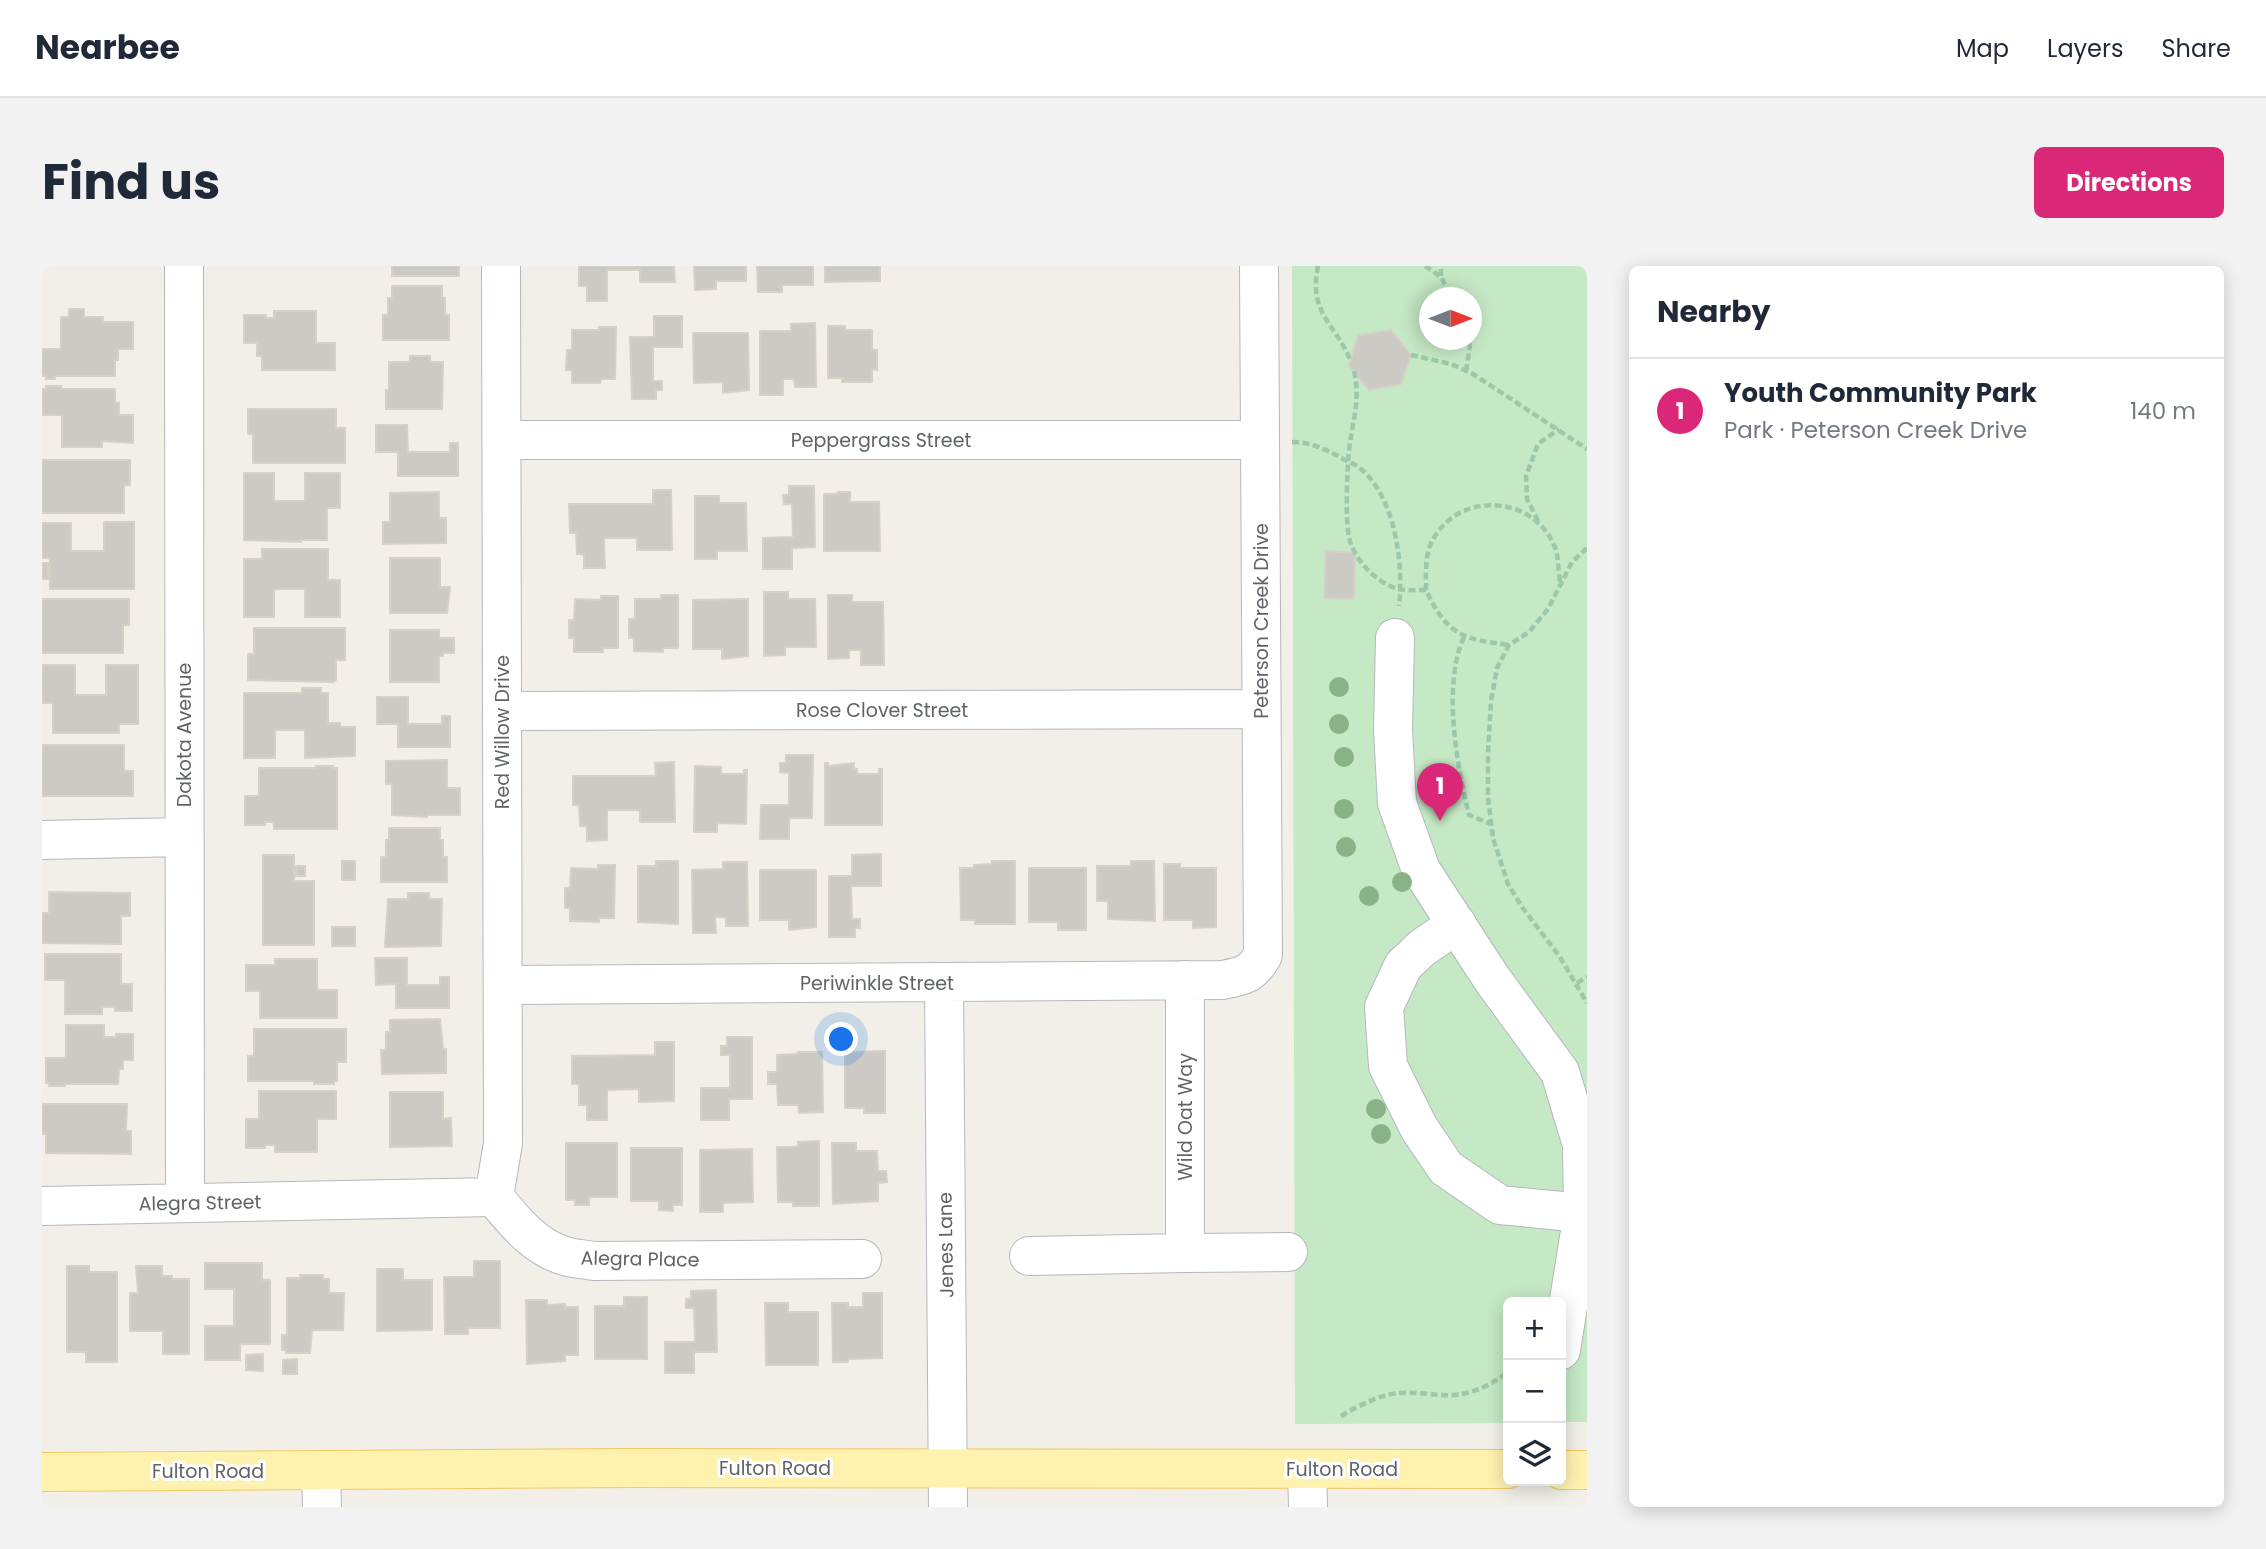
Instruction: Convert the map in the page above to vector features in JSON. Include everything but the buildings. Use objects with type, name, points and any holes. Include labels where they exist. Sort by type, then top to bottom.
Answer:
[{"type":"main road","name":"Fulton Road","points":[[42,1472],[321,1489],[634,1468],[1503,1469]]},
{"type":"main road","points":[[1566,1469],[1587,1469]]},
{"type":"street","name":"Dakota Avenue","points":[[184,266],[185,1203]]},
{"type":"street","name":"Red Willow Drive","points":[[494,1197],[503,1143],[501,266]]},
{"type":"street","name":"Peterson Creek Drive","points":[[1250,972],[1263,955],[1259,266]]},
{"type":"street","name":"Peppergrass Street","points":[[502,440],[1260,440]]},
{"type":"street","points":[[1395,638],[1393,730],[1397,803],[1421,870],[1492,979],[1560,1072],[1582,1144],[1583,1213],[1566,1319]]},
{"type":"street","name":"Rose Clover Street","points":[[502,711],[1261,709]]},
{"type":"street","points":[[42,840],[184,837]]},
{"type":"street","points":[[1457,924],[1422,948],[1403,966],[1384,1007],[1388,1066],[1419,1128],[1446,1168],[1500,1205],[1583,1213]]},
{"type":"street","name":"Periwinkle Street","points":[[503,985],[1222,980],[1250,972]]},
{"type":"street","name":"Wild Oat Way","points":[[1185,980],[1185,1253]]},
{"type":"street","name":"Jenes Lane","points":[[944,982],[948,1507]]},
{"type":"street","name":"Alegra Street","points":[[42,1206],[494,1197]]},
{"type":"street","name":"Alegra Place","points":[[494,1197],[521,1228],[541,1245],[565,1256],[593,1261],[862,1259]]},
{"type":"street","points":[[1029,1256],[1289,1252]]},
{"type":"street","points":[[1307,1469],[1308,1507]]},
{"type":"path","points":[[1318,266],[1315,280],[1318,305],[1327,324],[1343,343],[1350,362]]},
{"type":"path","points":[[1425,266],[1441,277]]},
{"type":"path","points":[[1441,266],[1441,277],[1446,287]]},
{"type":"path","points":[[1466,371],[1468,350]]},
{"type":"path","points":[[1410,355],[1451,364],[1466,371],[1587,449]]},
{"type":"path","points":[[1354,371],[1358,389],[1349,463],[1349,538],[1363,566],[1384,584],[1401,590],[1426,590]]},
{"type":"path","points":[[1559,429],[1538,444],[1526,476],[1527,499],[1538,522],[1555,545],[1560,583]]},
{"type":"path","points":[[1260,440],[1302,442],[1324,449],[1358,467],[1378,489],[1396,535],[1401,590],[1395,638]]},
{"type":"path","points":[[1509,645],[1464,637],[1447,624],[1433,606],[1426,590],[1426,556],[1437,533],[1455,514],[1482,505],[1516,508],[1538,522]]},
{"type":"path","points":[[1587,548],[1572,562],[1548,609],[1529,632],[1509,645],[1497,667],[1490,701],[1488,765],[1493,838],[1508,884],[1560,957],[1587,1003]]},
{"type":"path","points":[[1464,637],[1458,651],[1455,681],[1454,727],[1458,767],[1469,815],[1491,824]]},
{"type":"path","points":[[1577,983],[1587,977]]},
{"type":"path","points":[[1341,1416],[1363,1403],[1397,1393],[1446,1396],[1480,1390],[1503,1376]]},
{"type":"green space","points":[[1292,266],[1587,266],[1587,1422],[1566,1422],[1566,1297],[1503,1297],[1503,1423],[1295,1424]]},
{"type":"place","name":"Youth Community Park","points":[[1440,821]]}]
